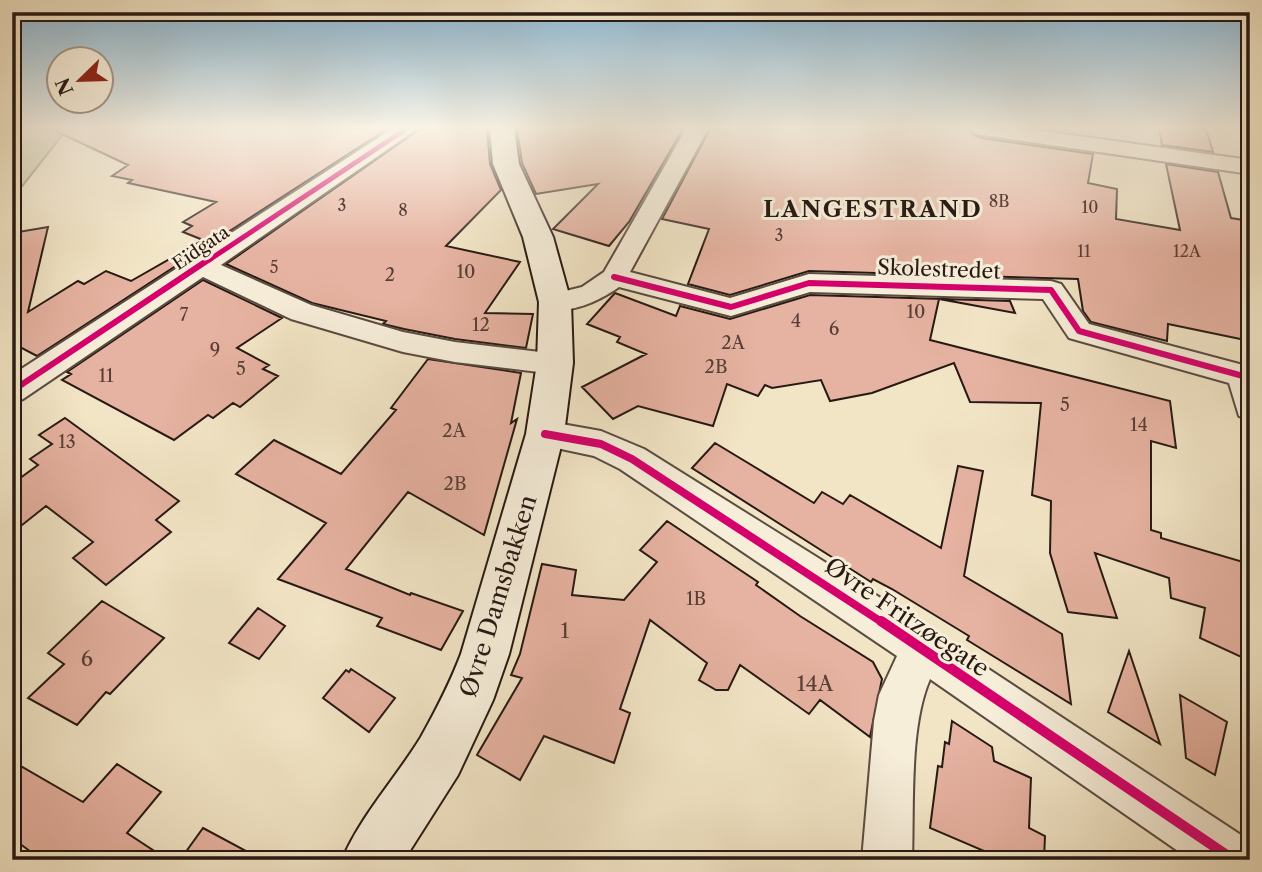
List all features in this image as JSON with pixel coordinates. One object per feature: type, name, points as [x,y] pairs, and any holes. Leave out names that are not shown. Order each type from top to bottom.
[{"type":"main road","points":[[508,170],[538,237],[555,302],[555,363],[545,434]]},
{"type":"main road","name":"Øvre Damsbakken","points":[[371,860],[439,756],[468,700],[485,654],[545,434]]},
{"type":"street","name":"Eidgata","points":[[12,391],[345,170]]},
{"type":"street","points":[[555,302],[591,294],[614,277],[674,170]]},
{"type":"street","points":[[202,266],[300,312],[403,342],[455,352],[555,363]]},
{"type":"street","name":"Skolestredet","points":[[614,277],[731,307],[809,283],[1051,290],[1079,331],[1246,376]]},
{"type":"street","points":[[1246,376],[1250,407]]},
{"type":"street","name":"Øvre Fritzøegate","points":[[545,434],[601,444],[632,459],[833,589],[1234,860]]},
{"type":"street","points":[[887,860],[896,721],[901,695],[921,650]]},
{"type":"green space","points":[[12,170],[35,170],[12,199]]},
{"type":"building","points":[[121,170],[324,170],[37,356],[12,343],[12,233],[48,227],[28,312],[78,281],[84,284],[106,271],[131,281],[203,240],[183,232],[192,226],[183,222],[216,202],[128,183],[132,180],[112,176]]},
{"type":"building","points":[[362,170],[492,170],[501,190],[446,246],[520,262],[485,313],[533,314],[526,348],[455,339],[383,324],[386,321],[312,303],[226,264]]},
{"type":"building","points":[[525,170],[659,170],[629,222],[609,246],[553,229],[598,184],[536,194]]},
{"type":"building","points":[[688,170],[1090,170],[1088,183],[1117,189],[1116,219],[1180,230],[1167,170],[1218,172],[1231,218],[1243,220],[1250,239],[1250,341],[1168,324],[1167,341],[1091,322],[1083,311],[1078,279],[809,271],[730,295],[688,284],[709,229],[662,219]]},
{"type":"building","points":[[203,280],[282,318],[237,348],[269,365],[263,369],[278,376],[240,407],[233,403],[213,418],[208,415],[174,440],[62,380],[71,374],[67,372]]},
{"type":"building","points":[[615,293],[676,316],[680,306],[730,319],[810,295],[1010,301],[1015,313],[939,299],[930,340],[1170,401],[1176,448],[1151,441],[1151,530],[1161,533],[1161,538],[1250,564],[1250,661],[1200,638],[1205,608],[1171,598],[1169,578],[1095,553],[1117,618],[1068,612],[1050,553],[1051,501],[1032,495],[1041,403],[970,402],[954,363],[872,393],[830,401],[821,380],[772,388],[765,385],[758,396],[727,384],[713,426],[638,406],[613,419],[582,387],[646,354],[617,342],[620,337],[587,324]]},
{"type":"building","points":[[428,359],[521,373],[511,423],[517,419],[484,535],[408,492],[346,569],[410,595],[411,593],[463,611],[441,650],[377,626],[382,618],[278,579],[326,523],[236,474],[274,440],[341,474],[396,410],[391,408]]},
{"type":"building","points":[[65,418],[179,501],[156,520],[171,532],[106,585],[73,558],[93,542],[46,506],[12,533],[12,484],[38,465],[30,459],[52,444],[39,435]]},
{"type":"building","points":[[715,443],[814,503],[822,492],[843,504],[850,495],[941,548],[958,466],[983,471],[964,576],[1062,634],[1071,704],[967,640],[969,636],[892,589],[873,579],[871,582],[692,468]]},
{"type":"building","points":[[667,521],[758,582],[756,585],[800,616],[873,662],[882,679],[870,737],[820,700],[809,714],[740,665],[728,690],[716,690],[699,680],[707,663],[650,620],[620,709],[630,713],[614,763],[544,736],[520,780],[477,755],[522,678],[511,675],[520,654],[542,564],[576,570],[572,595],[624,600],[657,562],[640,550]]},
{"type":"building","points":[[102,601],[164,638],[110,694],[106,692],[77,725],[28,698],[64,664],[48,653]]},
{"type":"building","points":[[258,608],[285,626],[259,659],[229,643]]},
{"type":"building","points":[[1129,651],[1160,744],[1108,712]]},
{"type":"building","points":[[351,669],[395,698],[369,732],[323,698],[346,670],[349,672]]},
{"type":"building","points":[[1180,695],[1227,722],[1215,775],[1186,758]]},
{"type":"building","points":[[952,721],[992,747],[994,761],[1031,778],[1029,828],[1045,836],[1044,860],[1005,860],[930,828],[938,766],[942,767],[945,742],[949,744]]},
{"type":"building","points":[[12,761],[83,802],[117,764],[161,792],[127,833],[168,860],[42,860],[12,838]]},
{"type":"building","points":[[203,828],[263,860],[180,860]]},
{"type":"cycle path","points":[[12,391],[345,170]]},
{"type":"cycle path","points":[[614,277],[731,307],[809,283],[1051,290],[1079,331],[1243,376]]},
{"type":"cycle path","points":[[545,434],[601,444],[632,459],[833,589],[1234,860]]},
{"type":"district","name":"LANGESTRAND","points":[[873,209]]}]
